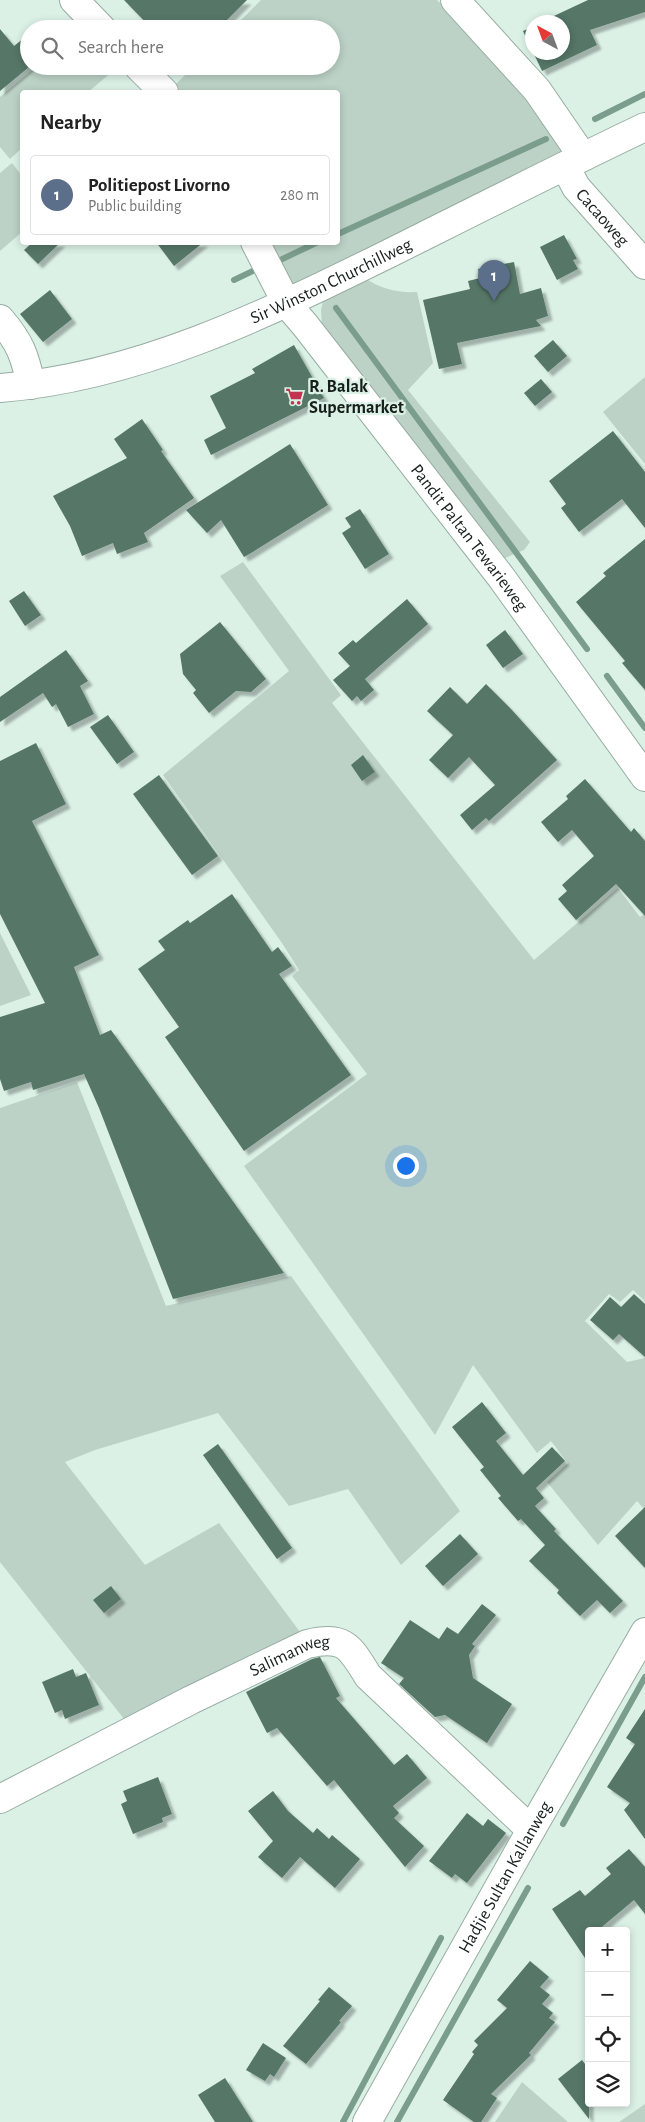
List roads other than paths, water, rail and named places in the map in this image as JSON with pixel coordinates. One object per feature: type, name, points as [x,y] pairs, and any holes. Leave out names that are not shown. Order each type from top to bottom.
[{"type":"street","points":[[74,0],[93,20]]},
{"type":"street","name":"Cacaoweg","points":[[455,0],[538,90],[574,161],[576,187],[645,265]]},
{"type":"street","points":[[147,75],[162,90]]},
{"type":"street","name":"Sir Winston Churchillweg","points":[[0,388],[31,385],[100,372],[174,349],[286,304],[645,126]]},
{"type":"street","name":"Pandit Paltan Tewarieweg","points":[[257,245],[286,304],[305,325],[501,577],[645,778]]},
{"type":"street","points":[[0,319],[18,342],[26,363],[31,385]]},
{"type":"street","name":"Hadjie Sultan Kallanweg","points":[[367,2122],[645,1632]]},
{"type":"street","name":"Salimanweg","points":[[0,1799],[191,1700],[307,1644],[320,1640],[340,1643],[351,1649],[368,1676],[531,1830]]},
{"type":"waterway","points":[[595,119],[645,94]]},
{"type":"waterway","points":[[340,233],[546,139]]},
{"type":"waterway","points":[[274,263],[312,245]]},
{"type":"waterway","points":[[234,280],[255,270]]},
{"type":"waterway","points":[[336,308],[587,649]]},
{"type":"waterway","points":[[607,676],[645,728]]},
{"type":"waterway","points":[[563,1824],[645,1677]]},
{"type":"waterway","points":[[397,2122],[528,1888]]},
{"type":"waterway","points":[[343,2122],[441,1938]]},
{"type":"place","name":"Politiepost Livorno","points":[[494,301]]},
{"type":"place","name":"R. Balak Supermarket","points":[[295,396]]}]
